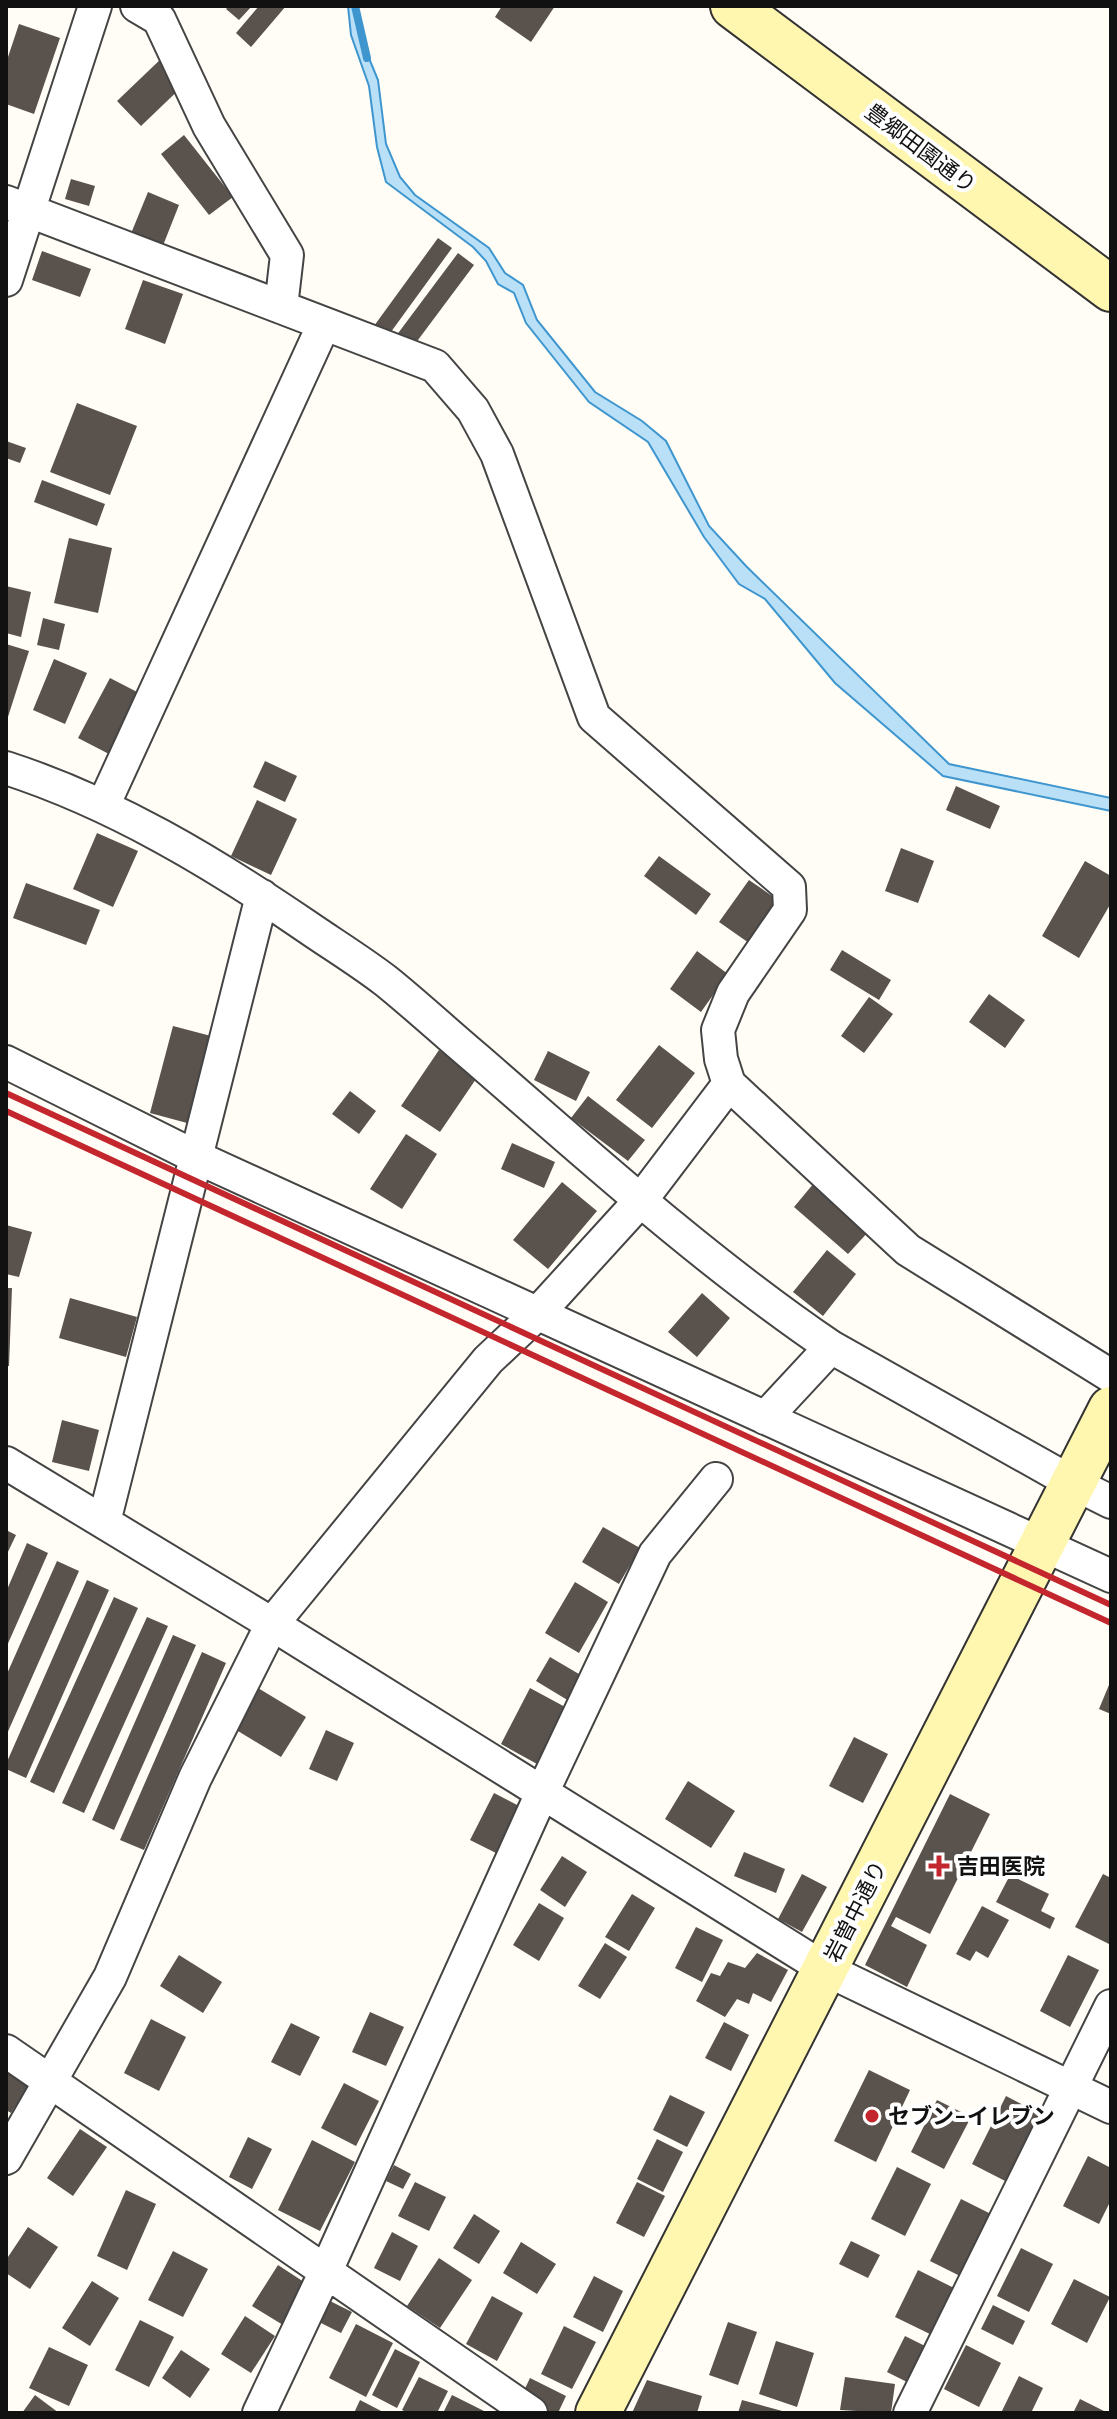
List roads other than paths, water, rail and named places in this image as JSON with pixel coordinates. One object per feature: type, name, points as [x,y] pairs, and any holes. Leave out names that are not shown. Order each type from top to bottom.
[{"type":"street","points":[[6,280],[16,207],[95,6]]},
{"type":"street","points":[[137,6],[159,19],[209,126],[287,255],[281,307]]},
{"type":"street","name":"豊郷田園通り","points":[[735,7],[1111,289]]},
{"type":"street","points":[[16,207],[435,366],[473,410],[497,454],[594,717],[789,887],[790,910],[733,993],[718,1030],[721,1059],[729,1084],[908,1250],[1111,1376]]},
{"type":"street","points":[[103,806],[324,324]]},
{"type":"street","points":[[6,768],[54,784],[103,806],[262,896],[384,980],[641,1200],[795,1322],[831,1347],[1092,1493]]},
{"type":"street","points":[[104,1522],[262,896]]},
{"type":"street","points":[[6,1062],[196,1157],[1111,1576]]},
{"type":"street","points":[[6,2158],[110,1977],[195,1778],[272,1624],[488,1360],[538,1313],[641,1200],[729,1084]]},
{"type":"street","points":[[765,1418],[831,1347]]},
{"type":"street","name":"岩曽中通り","points":[[598,2413],[1041,1544],[1092,1493],[1111,1409]]},
{"type":"street","points":[[6,1463],[272,1624],[825,1969],[1111,2107]]},
{"type":"street","points":[[259,2413],[542,1793],[655,1554],[716,1479]]},
{"type":"street","points":[[910,2413],[1111,2006]]},
{"type":"street","points":[[6,2051],[531,2413]]},
{"type":"water","points":[[348,6],[357,6],[359,34],[378,80],[386,144],[400,177],[415,195],[489,248],[505,273],[523,285],[537,320],[595,392],[642,421],[666,441],[709,526],[746,566],[949,764],[1111,798],[1111,811],[943,776],[835,683],[765,599],[739,584],[704,537],[648,442],[589,402],[526,323],[514,293],[498,284],[486,261],[473,247],[386,182],[377,147],[369,86],[351,35]]},
{"type":"waterway","points":[[355,6],[367,58]]},
{"type":"railway","points":[[6,1093],[1111,1605]]},
{"type":"railway","points":[[6,1111],[1111,1623]]},
{"type":"place","name":"吉田医院","points":[[939,1866]]},
{"type":"place","name":"セブン-イレブン","points":[[872,2116]]}]
